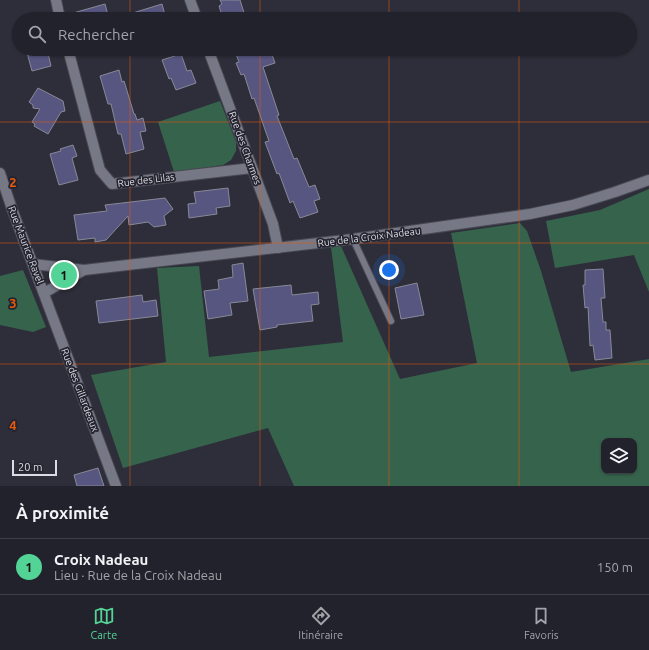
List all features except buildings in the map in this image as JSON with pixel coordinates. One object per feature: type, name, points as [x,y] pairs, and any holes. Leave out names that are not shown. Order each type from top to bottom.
[{"type":"street","points":[[56,0],[59,12]]},
{"type":"street","points":[[190,0],[194,12]]},
{"type":"street","name":"Rue des Lilas","points":[[70,56],[100,170],[112,184],[252,168]]},
{"type":"street","name":"Rue des Charmes","points":[[211,56],[273,224],[278,248]]},
{"type":"street","name":"Rue Maurice Ravel","points":[[0,173],[44,293]]},
{"type":"street","name":"Rue de la Croix Nadeau","points":[[84,270],[353,239],[530,214],[601,196],[649,180]]},
{"type":"street","points":[[33,264],[84,270]]},
{"type":"street","points":[[44,293],[84,270]]},
{"type":"street","name":"Rue des Gillardeaux","points":[[44,293],[116,486]]},
{"type":"lane","points":[[353,239],[391,321]]},
{"type":"green space","points":[[220,101],[236,142],[236,151],[231,160],[223,165],[174,172],[158,122]]},
{"type":"green space","points":[[649,189],[649,292],[634,255],[555,268],[546,221],[600,210]]},
{"type":"green space","points":[[520,223],[527,231],[541,271],[571,372],[649,359],[649,486],[294,486],[268,428],[123,468],[91,375],[166,362],[157,268],[199,266],[209,357],[343,342],[331,247],[341,246],[400,379],[477,363],[451,233]]},
{"type":"green space","points":[[23,270],[46,327],[33,332],[0,325],[0,276]]},
{"type":"place","name":"Croix Nadeau","points":[[64,275]]}]
